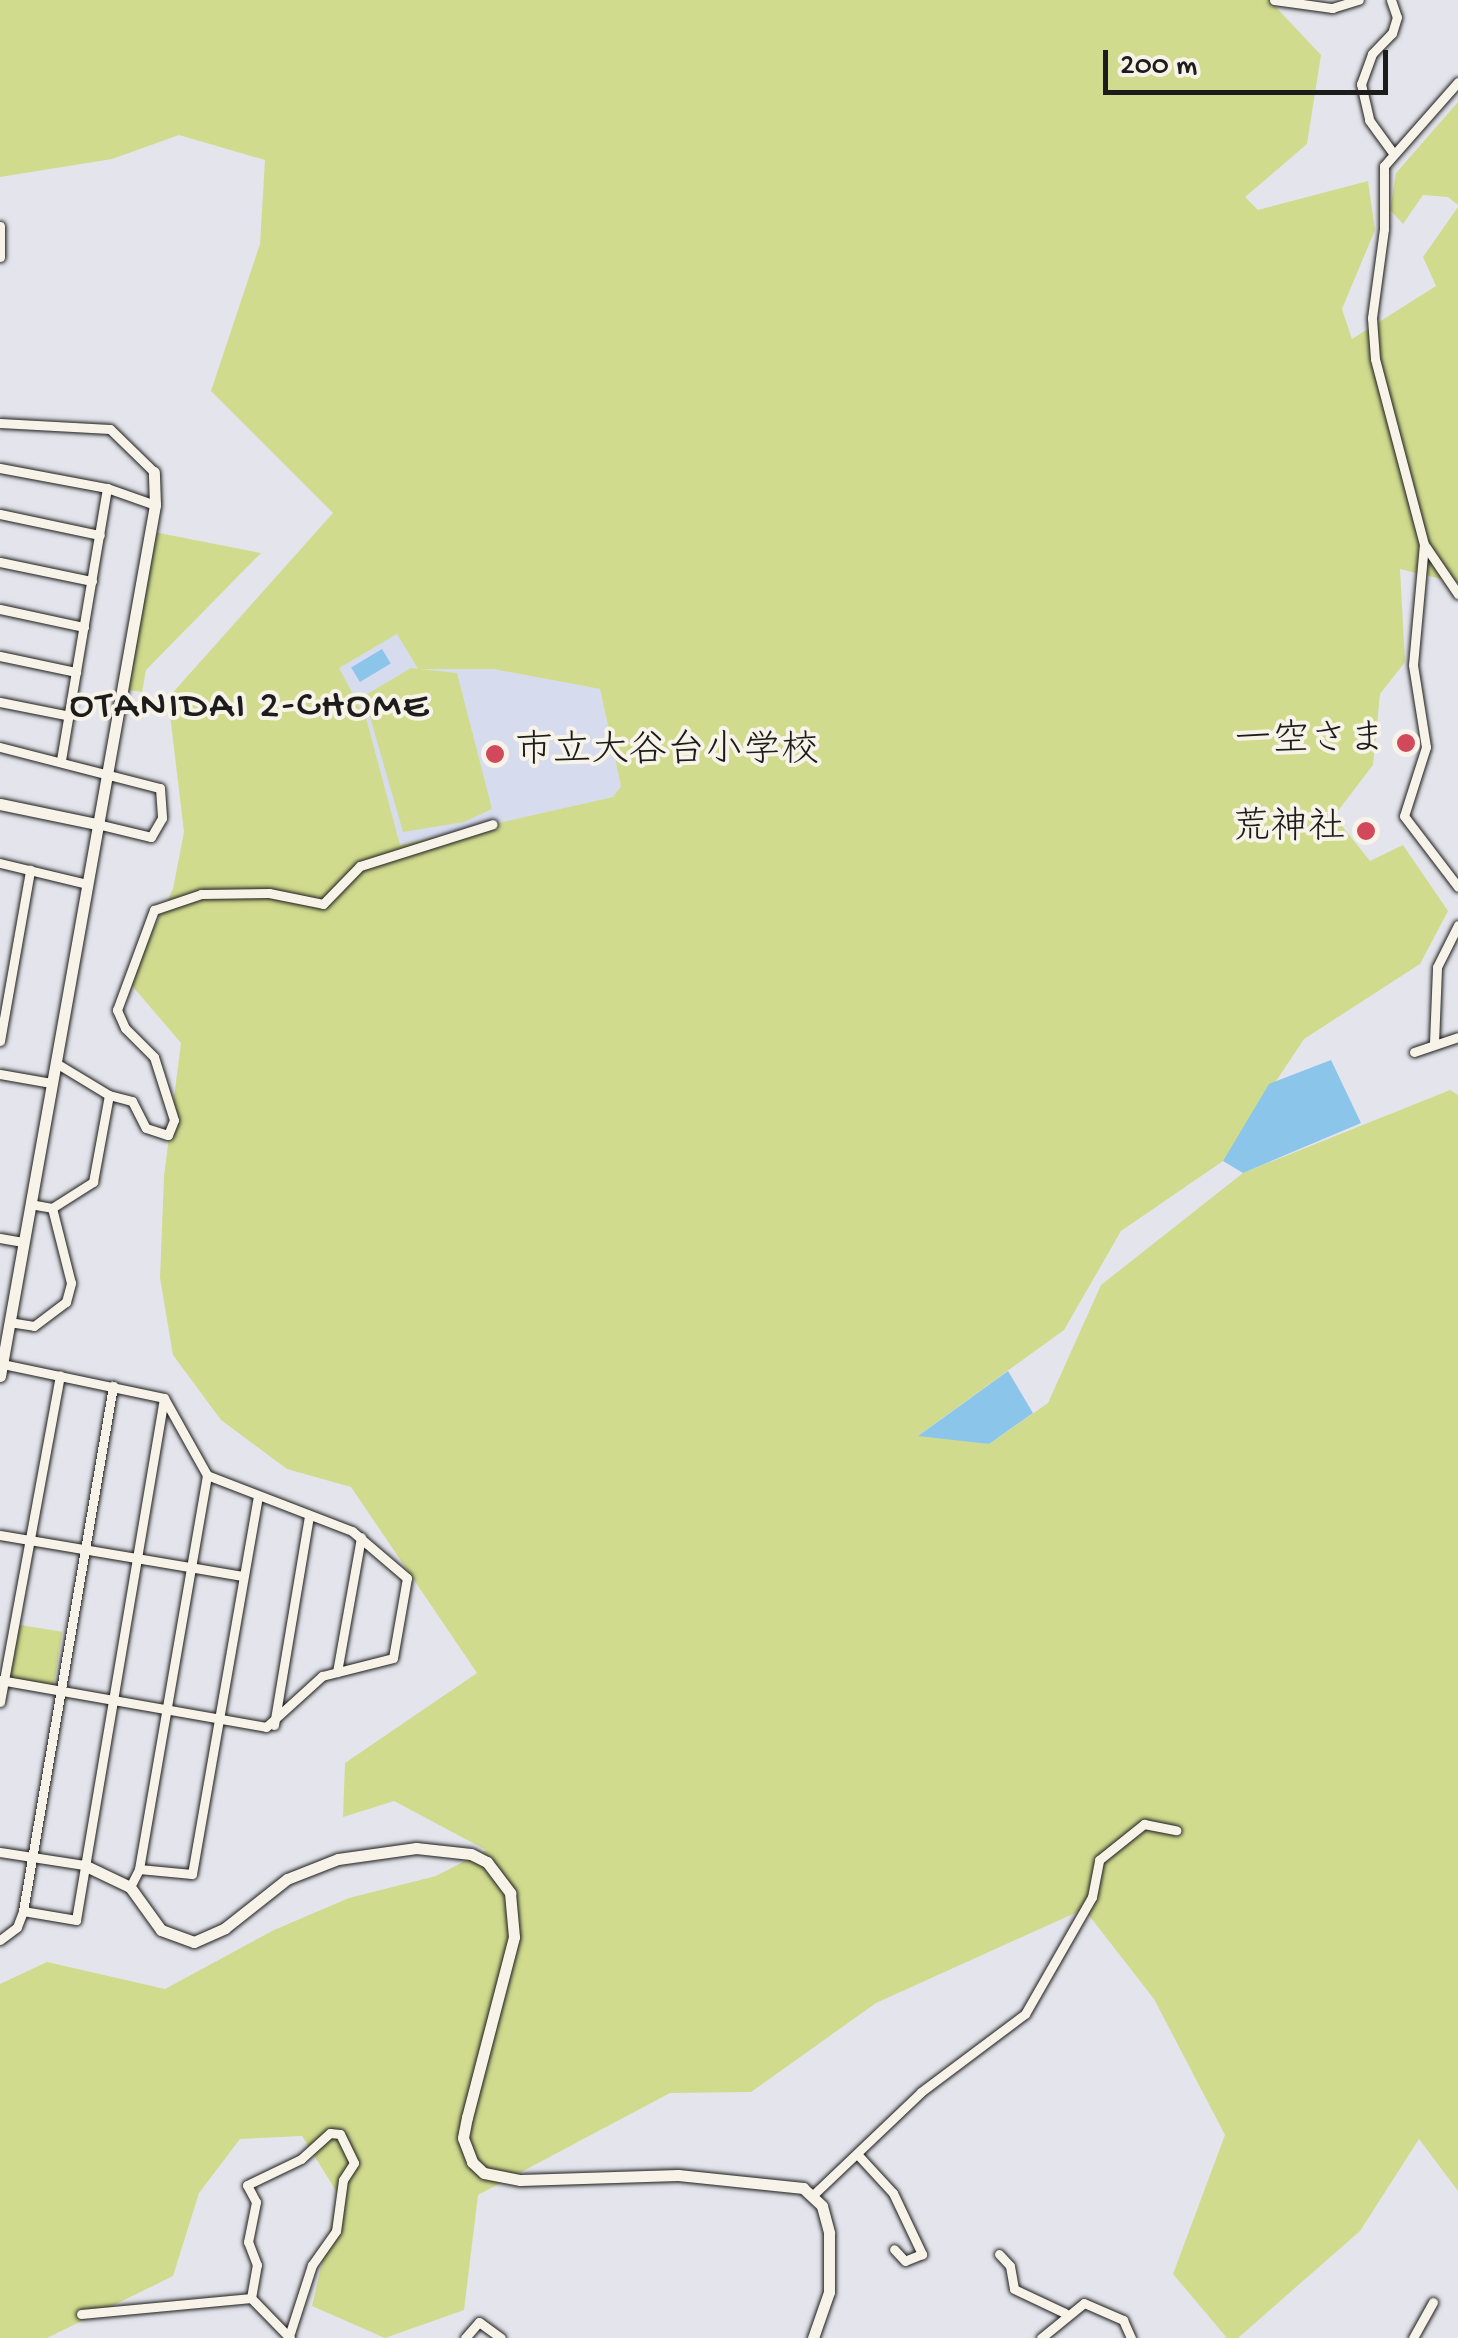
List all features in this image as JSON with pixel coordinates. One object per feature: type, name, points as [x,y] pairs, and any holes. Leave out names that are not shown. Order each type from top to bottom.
[{"type":"street","points":[[1274,0],[1332,8],[1359,0]]},
{"type":"street","points":[[1391,0],[1397,16],[1392,34],[1372,54],[1361,84],[1370,120],[1393,153]]},
{"type":"street","points":[[1458,82],[1384,166],[1373,340],[1424,544],[1413,665],[1426,747],[1404,816],[1458,887]]},
{"type":"street","points":[[0,226],[0,257]]},
{"type":"street","points":[[0,424],[110,429],[154,472],[155,505],[23,1242],[6,1300],[9,1322],[1,1363],[164,1398],[207,1475],[361,1537],[408,1578],[388,1664],[317,1679],[274,1725]]},
{"type":"street","points":[[0,468],[107,488],[155,505]]},
{"type":"street","points":[[60,760],[107,488]]},
{"type":"street","points":[[0,514],[100,535]]},
{"type":"street","points":[[1424,544],[1458,594]]},
{"type":"street","points":[[0,562],[92,581]]},
{"type":"street","points":[[0,609],[84,626]]},
{"type":"street","points":[[0,656],[76,672]]},
{"type":"street","points":[[0,702],[70,716]]},
{"type":"street","points":[[0,747],[160,788],[162,818],[151,837],[0,804]]},
{"type":"street","points":[[56,1062],[109,1095],[132,1101],[152,1132],[164,1137],[172,1130],[154,1056],[118,1014],[157,908],[201,894],[269,893],[323,904],[360,866],[493,824]]},
{"type":"street","points":[[0,863],[87,884]]},
{"type":"street","points":[[0,1041],[30,870]]},
{"type":"street","points":[[1434,1043],[1437,967],[1458,924]]},
{"type":"street","points":[[1414,1052],[1458,1037]]},
{"type":"street","points":[[0,1074],[51,1083]]},
{"type":"street","points":[[30,1204],[52,1208],[92,1182],[109,1095]]},
{"type":"street","points":[[9,1322],[34,1326],[66,1302],[70,1283],[52,1208]]},
{"type":"street","points":[[0,1238],[23,1242]]},
{"type":"street","points":[[0,1702],[60,1374]]},
{"type":"street","points":[[0,1940],[17,1927],[33,1858],[113,1386]]},
{"type":"street","points":[[22,1911],[76,1920],[164,1398]]},
{"type":"street","points":[[130,1887],[138,1870],[207,1475]]},
{"type":"street","points":[[138,1870],[192,1874],[258,1496]]},
{"type":"street","points":[[274,1725],[309,1516]]},
{"type":"street","points":[[0,1535],[243,1576]]},
{"type":"street","points":[[337,1672],[361,1537]]},
{"type":"street","points":[[2,1680],[274,1725]]},
{"type":"street","points":[[813,2195],[921,2092],[1025,2014],[1092,1897],[1099,1860],[1144,1824],[1176,1830]]},
{"type":"street","points":[[0,1852],[84,1866],[130,1887],[162,1930],[194,1942],[225,1928],[287,1879],[338,1858],[416,1848],[471,1854],[496,1871],[510,1893],[514,1937],[463,2138],[472,2162],[484,2173],[520,2180],[751,2177],[813,2195],[827,2220],[830,2280],[813,2338]]},
{"type":"street","points":[[330,2133],[340,2134],[354,2164],[344,2180],[336,2231],[312,2266],[289,2337],[251,2298],[257,2265],[248,2242],[256,2202],[246,2185],[301,2159],[330,2133]]},
{"type":"street","points":[[858,2155],[893,2193],[922,2254],[906,2261],[894,2249]]},
{"type":"street","points":[[999,2254],[1010,2266],[1014,2289],[1065,2313]]},
{"type":"street","points":[[81,2314],[251,2298]]},
{"type":"street","points":[[1413,2338],[1433,2302]]},
{"type":"street","points":[[1041,2338],[1065,2313],[1084,2303],[1123,2320],[1131,2338]]},
{"type":"street","points":[[465,2338],[479,2322],[501,2338]]},
{"type":"shaded area","name":"市立大谷台小学校","points":[[397,634],[418,669],[493,669],[600,689],[621,786],[613,797],[400,845],[367,721],[338,668]]},
{"type":"green space","points":[[0,0],[1269,0],[1321,55],[1307,144],[1245,197],[1258,210],[1368,181],[1375,230],[1342,309],[1352,339],[1436,286],[1423,257],[1458,207],[1458,583],[1400,569],[1405,662],[1380,694],[1373,765],[1334,816],[1370,861],[1403,845],[1448,911],[1420,964],[1304,1039],[1223,1161],[1121,1231],[1064,1330],[919,1435],[989,1444],[1048,1403],[1101,1285],[1243,1173],[1450,1090],[1458,1095],[1458,2191],[1419,2139],[1360,2231],[1238,2338],[1227,2338],[1173,2274],[1225,2135],[1154,1999],[1084,1909],[876,2003],[751,2092],[670,2093],[478,2195],[464,2310],[385,2338],[312,2306],[338,2194],[302,2136],[240,2139],[199,2193],[173,2276],[47,2338],[0,2338],[0,1984],[47,1962],[165,1989],[274,1930],[349,1898],[436,1876],[486,1850],[394,1801],[343,1817],[345,1763],[477,1673],[351,1487],[287,1469],[221,1420],[173,1355],[160,1278],[164,1176],[181,1043],[128,981],[173,889],[184,832],[168,698],[333,513],[211,391],[260,244],[265,160],[179,135],[112,159],[0,177]],"holes":[[[397,634],[418,669],[493,669],[600,689],[621,786],[613,797],[400,845],[367,721],[339,668]]]},
{"type":"green space","points":[[1458,102],[1458,205],[1448,197],[1423,195],[1403,224],[1390,210],[1396,173]]},
{"type":"green space","points":[[154,532],[261,553],[146,670],[142,692],[129,690]]},
{"type":"green space","points":[[411,668],[457,673],[492,809],[464,822],[403,832],[364,696]]},
{"type":"green space","points":[[14,1624],[62,1632],[53,1688],[5,1680]]},
{"type":"water","points":[[382,649],[391,664],[360,682],[351,668]]},
{"type":"water","points":[[1331,1060],[1361,1123],[1243,1173],[1223,1161],[1269,1084]]},
{"type":"water","points":[[1008,1371],[1033,1413],[989,1444],[918,1436]]},
{"type":"place","name":"一空さま","points":[[1406,743]]},
{"type":"place","name":"市立大谷台小学校","points":[[495,754]]},
{"type":"place","name":"荒神社","points":[[1366,831]]},
{"type":"district","name":"OTANIDAI 2-CHOME","points":[[250,708]]}]
